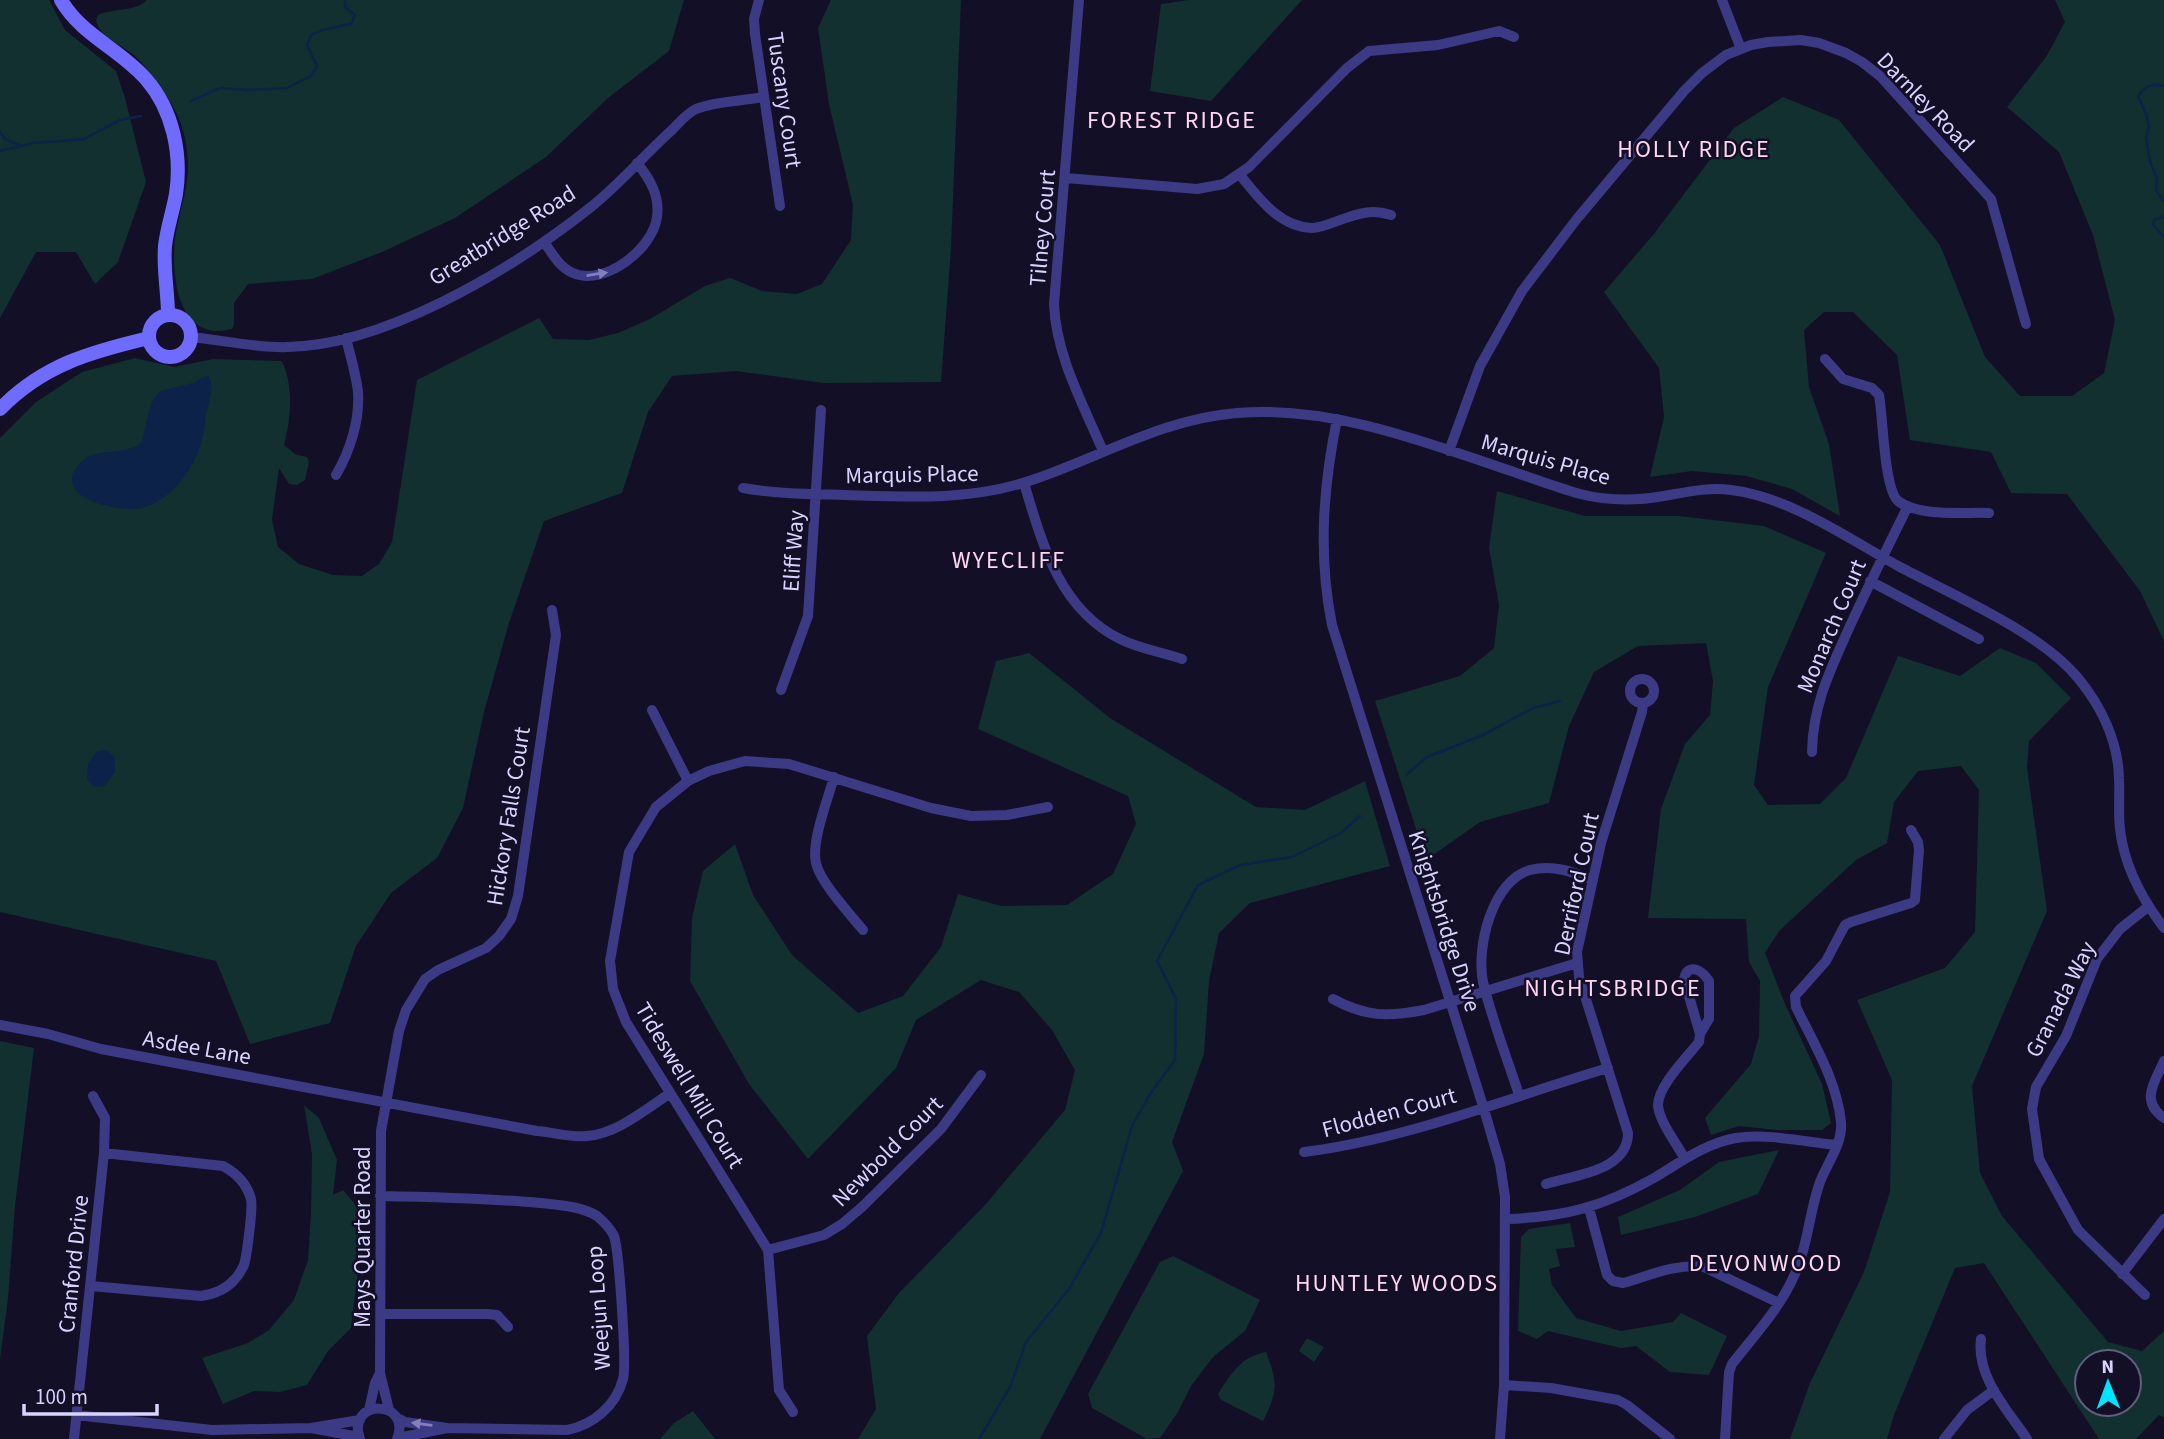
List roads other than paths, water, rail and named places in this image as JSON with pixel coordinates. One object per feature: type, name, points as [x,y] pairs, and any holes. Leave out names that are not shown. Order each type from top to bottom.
[{"type":"street","points":[[61,0],[69,14],[92,36],[139,71],[152,85],[161,99],[173,132],[178,176],[165,250],[168,315]]},
{"type":"street","name":"Tuscany Court","points":[[759,0],[754,19],[755,34],[780,206]]},
{"type":"street","name":"Tilney Court","points":[[1079,0],[1054,304],[1059,346],[1103,451]]},
{"type":"street","points":[[1722,0],[1741,49]]},
{"type":"street","points":[[1066,178],[1197,189],[1224,184],[1240,175],[1347,68],[1369,51],[1438,45],[1499,31],[1514,37]]},
{"type":"street","name":"Darnley Road","points":[[1449,451],[1485,354],[1533,274],[1684,91],[1713,64],[1741,49],[1768,42],[1786,40],[1818,43],[1846,53],[1880,76],[1991,198],[2026,324]]},
{"type":"street","name":"Greatbridge Road","points":[[191,337],[277,347],[317,344],[346,338],[392,323],[444,301],[486,279],[544,242],[593,206],[694,110],[764,97]]},
{"type":"street","points":[[544,242],[559,264],[570,272],[586,276],[606,275],[643,247],[654,229],[657,208],[650,180],[637,163]]},
{"type":"street","points":[[1240,175],[1269,209],[1288,222],[1314,228],[1366,211],[1380,211],[1391,215]]},
{"type":"street","points":[[168,315],[182,319],[190,329],[191,337],[183,353],[168,358],[153,349],[149,332],[155,321],[168,315]]},
{"type":"street","points":[[0,409],[30,383],[68,361],[101,349],[149,338]]},
{"type":"street","points":[[336,475],[349,452],[358,405],[358,390],[346,338]]},
{"type":"street","points":[[1825,359],[1843,379],[1872,388],[1879,395],[1895,498],[1908,506],[1930,511],[1989,513]]},
{"type":"street","name":"Eliff Way","points":[[781,690],[808,616],[821,410]]},
{"type":"street","name":"Marquis Place","points":[[743,488],[816,494],[954,497],[1024,483],[1150,431],[1210,416],[1277,412],[1366,425],[1600,498],[1643,499],[1710,489],[1750,493],[1814,520],[2015,628],[2066,666],[2091,695],[2114,744],[2119,777],[2118,810],[2123,849],[2134,880],[2164,928]]},
{"type":"street","name":"Knightsbridge Drive","points":[[1337,419],[1323,515],[1328,605],[1344,668],[1483,1107],[1502,1177],[1506,1219],[1504,1385],[1500,1439]]},
{"type":"street","points":[[1024,483],[1050,564],[1065,589],[1092,621],[1119,639],[1182,659]]},
{"type":"street","name":"Monarch Court","points":[[1812,752],[1816,711],[1822,690],[1870,582],[1908,506]]},
{"type":"street","points":[[1870,582],[1979,639]]},
{"type":"street","name":"Hickory Falls Court","points":[[388,1101],[399,1031],[406,1010],[425,979],[486,948],[511,919],[518,896],[556,635],[552,610]]},
{"type":"street","name":"Derriford Court","points":[[1546,1184],[1610,1164],[1626,1149],[1628,1133],[1579,977],[1577,952],[1601,843],[1643,703]]},
{"type":"street","points":[[652,710],[688,781]]},
{"type":"street","name":"Tideswell Mill Court","points":[[793,1412],[779,1390],[768,1250],[626,1022],[613,989],[610,961],[629,852],[656,807],[688,781],[709,771],[745,761],[789,764],[931,807],[971,816],[1007,815],[1048,807]]},
{"type":"street","points":[[834,777],[817,842],[816,863],[830,889],[863,930]]},
{"type":"street","points":[[1725,1439],[1728,1372],[1779,1303],[1794,1276],[1819,1183],[1837,1145],[1841,1121],[1831,1077],[1796,1007],[1795,996],[1826,961],[1845,925],[1915,900],[1919,850],[1911,830]]},
{"type":"street","points":[[1519,1095],[1482,971],[1483,945],[1493,908],[1504,889],[1522,873],[1541,868],[1569,870],[1593,880]]},
{"type":"street","name":"Granada Way","points":[[2145,1295],[2078,1230],[2044,1170],[2036,1147],[2033,1098],[2039,1080],[2066,1037],[2097,959],[2120,929],[2149,906]]},
{"type":"street","points":[[1333,999],[1367,1014],[1387,1015],[1424,1010],[1577,963]]},
{"type":"street","points":[[1685,1159],[1660,1114],[1659,1099],[1664,1086],[1699,1042],[1700,1034],[1684,979],[1687,970],[1691,968],[1706,975],[1711,986],[1709,1019],[1700,1034]]},
{"type":"street","name":"Asdee Lane","points":[[0,1025],[48,1034],[102,1049],[537,1130],[585,1136],[603,1132],[633,1118],[669,1094]]},
{"type":"street","points":[[2164,1061],[2150,1098],[2153,1109],[2164,1118]]},
{"type":"street","name":"Flodden Court","points":[[1304,1152],[1361,1143],[1608,1068]]},
{"type":"street","name":"Newbold Court","points":[[768,1250],[824,1235],[852,1216],[942,1129],[981,1075]]},
{"type":"street","name":"Cranford Drive","points":[[74,1439],[104,1153],[105,1118],[93,1096]]},
{"type":"street","name":"Mays Quarter Road","points":[[388,1101],[381,1131],[380,1373],[400,1428],[398,1438]]},
{"type":"street","points":[[1506,1219],[1556,1215],[1589,1208],[1633,1189],[1685,1159],[1733,1139],[1749,1137],[1837,1145]]},
{"type":"street","points":[[91,1286],[201,1296],[218,1293],[234,1281],[244,1266],[249,1232],[252,1200],[242,1180],[223,1166],[104,1153]]},
{"type":"street","name":"Weejun Loop","points":[[380,1196],[491,1198],[562,1206],[590,1212],[600,1218],[614,1236],[625,1366],[618,1392],[602,1414],[581,1427],[567,1430],[507,1435],[405,1422],[393,1414]]},
{"type":"street","points":[[1589,1208],[1607,1275],[1613,1281],[1623,1283],[1695,1265],[1779,1303]]},
{"type":"street","points":[[2122,1274],[2164,1219]]},
{"type":"street","points":[[381,1314],[488,1314],[497,1315],[508,1327]]},
{"type":"street","points":[[1981,1339],[1981,1365],[1994,1390],[2027,1439]]},
{"type":"street","name":"Mays Quarter Road","points":[[359,1420],[369,1410],[380,1373]]},
{"type":"street","points":[[1504,1385],[1551,1388],[1618,1400],[1670,1439]]},
{"type":"street","points":[[1944,1439],[1967,1410],[1994,1390]]},
{"type":"street","points":[[369,1410],[383,1408],[393,1414]]},
{"type":"street","points":[[76,1415],[212,1434],[311,1428],[359,1420],[360,1438],[311,1428]]},
{"type":"street","name":"Weejun Loop","points":[[398,1438],[447,1428]]},
{"type":"water","points":[[208,375],[211,392],[200,448],[186,474],[166,495],[142,508],[119,508],[91,500],[73,486],[73,475],[86,458],[140,444],[149,410],[160,391],[193,383]]},
{"type":"water","points":[[107,750],[115,757],[115,772],[105,786],[94,787],[87,779],[88,763],[97,751]]},
{"type":"waterway","points":[[191,101],[220,88],[287,88],[311,76],[317,66],[307,45],[311,35],[352,23],[355,15],[345,7],[345,0]]},
{"type":"waterway","points":[[2164,86],[2149,86],[2138,96],[2149,127],[2146,138],[2150,162],[2157,178],[2156,191],[2164,201]]},
{"type":"waterway","points":[[0,151],[33,143],[84,139],[120,120],[141,116]]},
{"type":"waterway","points":[[0,132],[5,139],[19,145]]},
{"type":"waterway","points":[[2164,217],[2154,220],[2153,225],[2164,237]]},
{"type":"waterway","points":[[1406,775],[1427,757],[1483,735],[1533,708],[1560,701]]},
{"type":"waterway","points":[[979,1439],[1010,1387],[1026,1342],[1069,1289],[1101,1233],[1132,1126],[1150,1094],[1175,1060],[1176,999],[1157,961],[1198,885],[1240,865],[1292,857],[1341,833],[1360,816]]},
{"type":"district","name":"FOREST RIDGE","points":[[1172,120]]},
{"type":"district","name":"HOLLY RIDGE","points":[[1694,149]]},
{"type":"district","name":"WYECLIFF","points":[[1009,560]]},
{"type":"district","name":"NIGHTSBRIDGE","points":[[1613,988]]},
{"type":"district","name":"DEVONWOOD","points":[[1766,1263]]},
{"type":"district","name":"HUNTLEY WOODS","points":[[1397,1283]]}]
